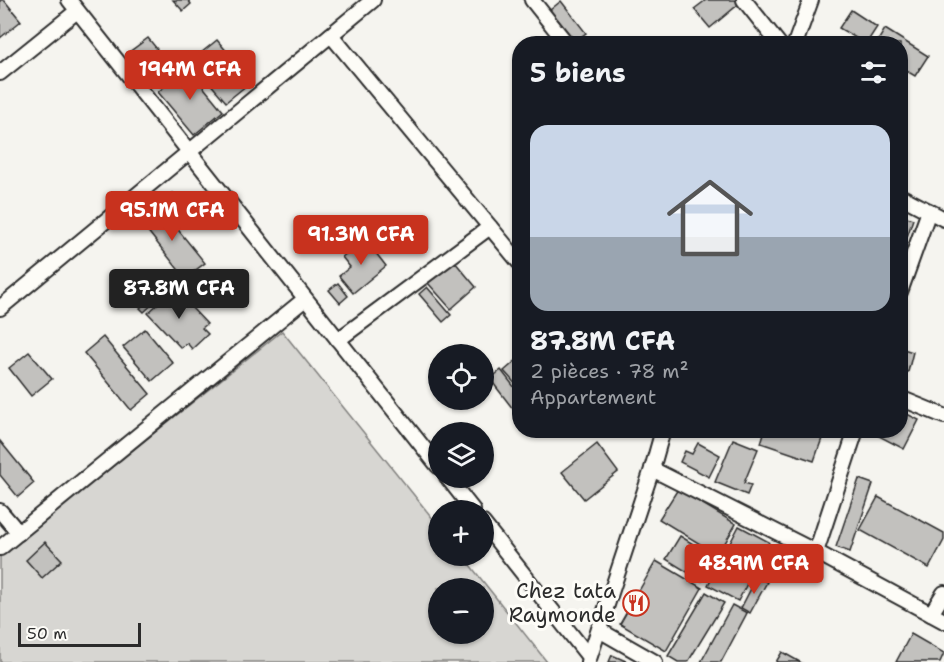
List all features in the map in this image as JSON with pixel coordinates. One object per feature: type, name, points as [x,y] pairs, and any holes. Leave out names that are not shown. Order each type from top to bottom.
[{"type":"street","points":[[0,308],[373,0]]},
{"type":"street","points":[[531,0],[560,36]]},
{"type":"street","points":[[744,0],[773,36]]},
{"type":"street","points":[[798,36],[811,0]]},
{"type":"street","points":[[0,73],[73,5],[428,453]]},
{"type":"street","points":[[331,35],[512,254]]},
{"type":"street","points":[[908,200],[944,219]]},
{"type":"street","points":[[908,269],[928,211]]},
{"type":"street","points":[[338,340],[490,227]]},
{"type":"street","points":[[0,548],[305,299]]},
{"type":"street","points":[[908,401],[944,416]]},
{"type":"street","points":[[588,660],[652,469],[660,438]]},
{"type":"street","points":[[816,552],[852,438]]},
{"type":"street","points":[[652,469],[938,617],[944,593]]},
{"type":"street","points":[[456,488],[465,500]]},
{"type":"street","points":[[0,511],[19,533]]},
{"type":"street","points":[[494,537],[588,660]]},
{"type":"street","points":[[599,630],[655,662]]},
{"type":"shaded area","points":[[282,331],[428,513],[428,566],[471,566],[480,578],[428,578],[428,644],[494,644],[494,595],[547,662],[0,662],[0,556]]},
{"type":"building","points":[[0,0],[4,0],[21,21],[0,38]]},
{"type":"building","points":[[173,0],[188,0],[191,4],[183,11]]},
{"type":"building","points":[[706,0],[738,0],[740,3],[710,28],[694,9]]},
{"type":"building","points":[[561,1],[586,33],[582,36],[571,36],[550,10]]},
{"type":"building","points":[[851,10],[877,27],[871,36],[852,36],[839,28]]},
{"type":"building","points":[[885,29],[896,36],[881,36]]},
{"type":"building","points":[[148,38],[157,49],[137,64],[128,53]]},
{"type":"building","points":[[217,40],[252,81],[226,102],[191,61]]},
{"type":"building","points":[[908,43],[928,56],[915,76],[908,72]]},
{"type":"building","points":[[187,67],[223,111],[194,135],[158,92]]},
{"type":"building","points":[[173,193],[182,203],[174,210],[165,200]]},
{"type":"building","points":[[158,205],[205,263],[185,278],[139,220]]},
{"type":"building","points":[[908,217],[913,219],[908,234]]},
{"type":"building","points":[[365,239],[386,266],[353,293],[339,276],[350,267],[342,257]]},
{"type":"building","points":[[454,261],[476,287],[451,309],[428,283]]},
{"type":"building","points":[[338,283],[348,296],[340,303],[329,290]]},
{"type":"building","points":[[427,287],[451,315],[443,322],[419,294]]},
{"type":"building","points":[[174,289],[207,324],[202,328],[208,334],[192,349],[187,343],[181,348],[148,313]]},
{"type":"building","points":[[152,296],[156,301],[144,312],[140,308]]},
{"type":"building","points":[[145,329],[173,363],[152,381],[123,347]]},
{"type":"building","points":[[103,337],[150,394],[131,410],[84,353]]},
{"type":"building","points":[[908,350],[913,352],[908,372]]},
{"type":"building","points":[[29,352],[52,379],[31,396],[9,368]]},
{"type":"building","points":[[512,364],[512,380],[504,371]]},
{"type":"building","points":[[501,370],[512,384],[512,408],[494,384],[494,376]]},
{"type":"building","points":[[908,414],[919,420],[904,449],[883,438],[908,438]]},
{"type":"building","points":[[763,438],[822,438],[814,461],[761,443]]},
{"type":"building","points":[[733,439],[758,449],[744,483],[751,485],[747,495],[715,482]]},
{"type":"building","points":[[0,441],[34,483],[18,497],[0,475]]},
{"type":"building","points":[[698,443],[720,455],[709,477],[680,462],[685,451],[692,454]]},
{"type":"building","points":[[597,444],[618,472],[584,499],[562,472]]},
{"type":"building","points":[[859,479],[873,484],[850,552],[836,547]]},
{"type":"building","points":[[678,489],[736,524],[718,555],[659,519]]},
{"type":"building","points":[[878,497],[944,533],[944,540],[929,568],[860,530]]},
{"type":"building","points":[[739,526],[769,542],[738,601],[708,585]]},
{"type":"building","points":[[680,536],[716,558],[702,581],[666,559]]},
{"type":"building","points":[[45,542],[62,560],[42,578],[26,560]]},
{"type":"building","points":[[656,561],[702,588],[666,651],[620,624]]},
{"type":"building","points":[[757,577],[767,582],[750,613],[741,608]]},
{"type":"building","points":[[706,592],[724,603],[688,662],[678,662],[668,656]]},
{"type":"building","points":[[732,605],[747,613],[721,662],[701,662]]},
{"type":"building","points":[[911,634],[944,653],[940,662],[896,662]]},
{"type":"building","points":[[782,652],[800,662],[776,662]]},
{"type":"building","points":[[612,655],[628,662],[609,662]]},
{"type":"place","name":"Chez tata Raymonde","points":[[636,603]]}]
